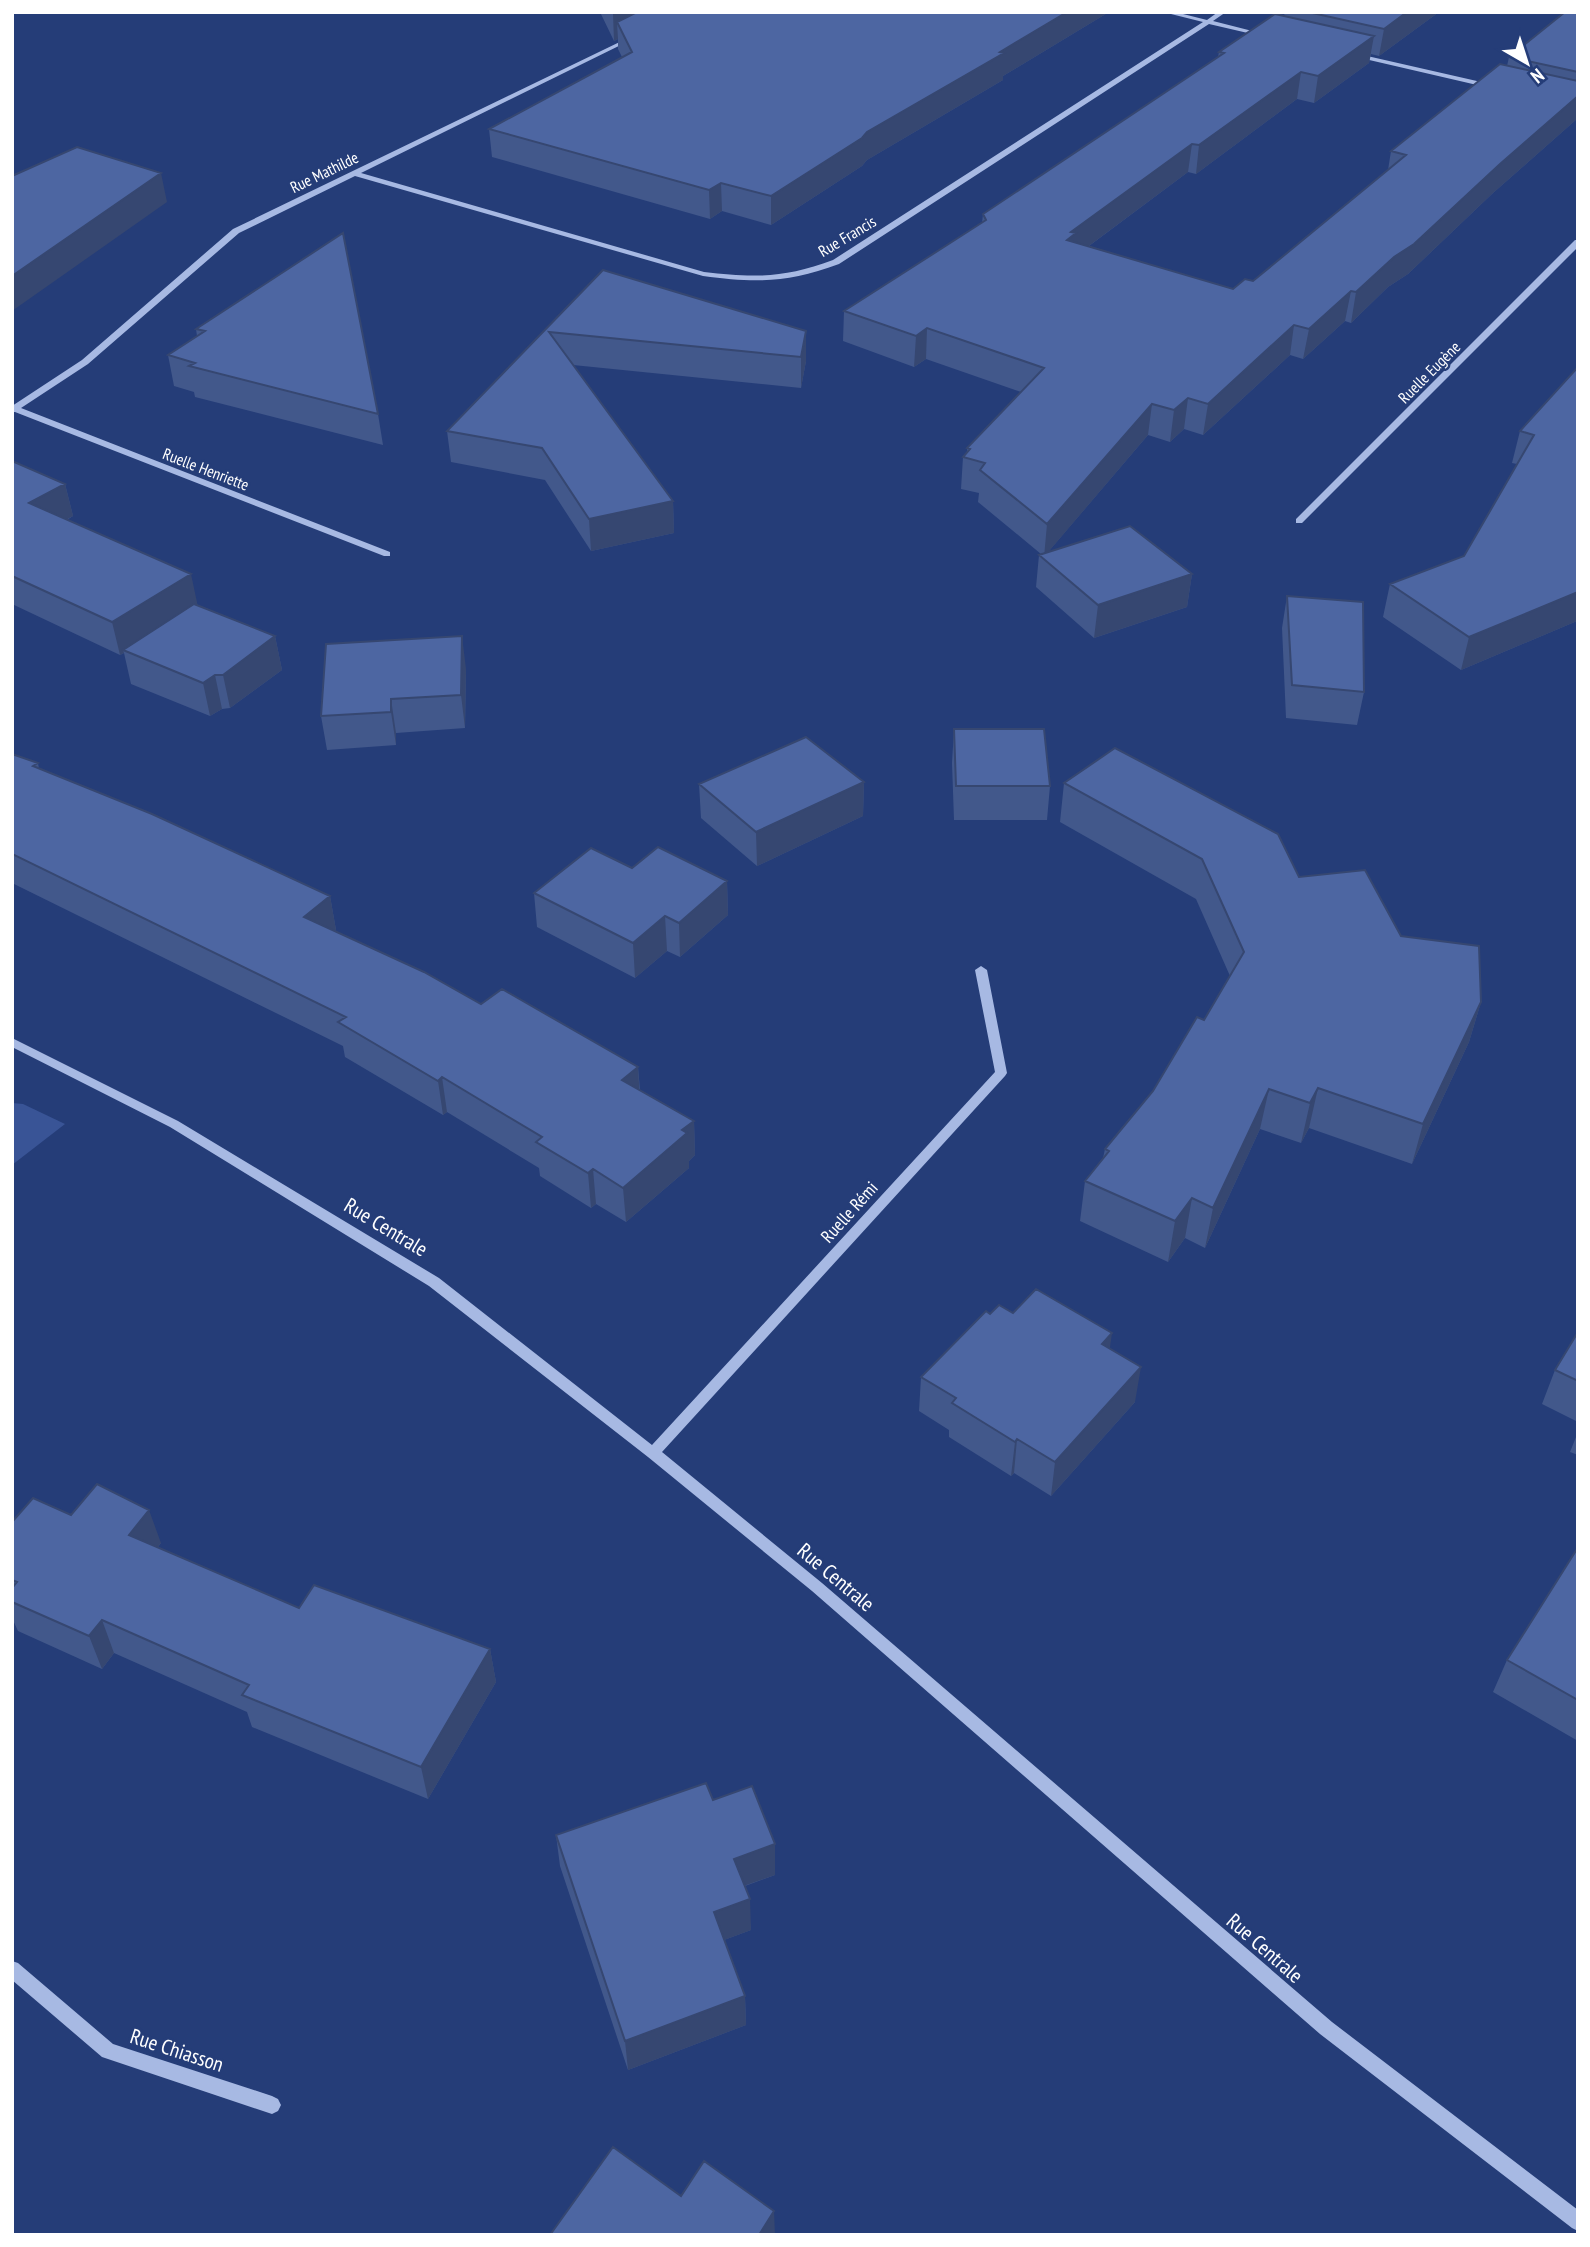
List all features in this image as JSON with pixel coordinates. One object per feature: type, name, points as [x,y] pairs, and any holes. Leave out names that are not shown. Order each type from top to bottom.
[{"type":"street","points":[[1166,12],[1274,37]]},
{"type":"street","name":"Rue Francis","points":[[354,173],[703,274],[750,280],[802,276],[836,262],[1223,12]]},
{"type":"street","name":"Rue Mathilde","points":[[14,410],[85,362],[236,231],[635,36]]},
{"type":"street","points":[[1340,52],[1499,88]]},
{"type":"street","name":"Ruelle Eugène","points":[[1299,521],[1578,242]]},
{"type":"street","name":"Ruelle Henriette","points":[[14,410],[387,554]]},
{"type":"street","name":"Ruelle Rémi","points":[[653,1453],[1001,1073],[981,970]]},
{"type":"street","name":"Rue Centrale","points":[[12,1042],[174,1124],[435,1282],[653,1453],[817,1587],[1326,2028],[1578,2222]]},
{"type":"street","name":"Rue Chiasson","points":[[12,1969],[108,2051],[272,2105]]},
{"type":"shaded area","points":[[12,1103],[23,1104],[65,1124],[12,1165]]},
{"type":"building","points":[[637,12],[1067,12],[1000,52],[1004,53],[867,132],[862,138],[771,196],[721,183],[709,190],[489,129],[632,52],[617,22]]},
{"type":"building","points":[[1308,12],[1407,12],[1384,29]]},
{"type":"building","points":[[1565,12],[1578,13],[1578,72],[1509,57]]},
{"type":"building","points":[[1275,14],[1374,36],[1318,76],[1301,72],[1199,145],[1192,144],[1071,232],[1076,233],[1067,240],[1233,289],[1245,279],[1253,281],[1406,155],[1391,151],[1500,64],[1578,81],[1578,96],[1414,244],[1394,257],[1356,292],[1351,291],[1309,329],[1294,325],[1208,404],[1188,398],[1174,410],[1152,404],[1047,524],[980,470],[985,463],[963,457],[970,449],[967,448],[1044,368],[927,328],[916,336],[844,311],[986,220],[983,214],[1224,53],[1219,52]]},
{"type":"building","points":[[77,147],[161,173],[12,276],[12,176]]},
{"type":"building","points":[[343,233],[378,414],[189,366],[195,363],[168,355],[205,331],[196,329]]},
{"type":"building","points":[[603,270],[806,331],[801,357],[549,332],[673,501],[589,519],[542,448],[447,431]]},
{"type":"building","points":[[1578,367],[1578,592],[1469,637],[1390,584],[1464,556],[1534,435],[1520,431]]},
{"type":"building","points":[[12,461],[65,484],[29,503],[191,574],[112,622],[12,576]]},
{"type":"building","points":[[1130,526],[1192,574],[1098,605],[1039,555]]},
{"type":"building","points":[[1287,596],[1363,602],[1364,692],[1292,685]]},
{"type":"building","points":[[194,604],[275,636],[223,675],[215,675],[203,683],[123,650]]},
{"type":"building","points":[[462,636],[461,695],[391,699],[391,712],[321,716],[326,644]]},
{"type":"building","points":[[954,729],[1044,729],[1050,786],[956,786]]},
{"type":"building","points":[[806,737],[864,782],[756,832],[699,784]]},
{"type":"building","points":[[1115,748],[1278,834],[1299,877],[1365,870],[1401,936],[1479,946],[1481,1002],[1423,1124],[1318,1088],[1310,1103],[1269,1089],[1213,1208],[1192,1198],[1175,1221],[1085,1181],[1109,1151],[1105,1149],[1153,1091],[1197,1017],[1204,1020],[1244,952],[1202,859],[1064,783]]},
{"type":"building","points":[[12,754],[38,763],[33,766],[152,814],[330,896],[304,917],[424,972],[481,1004],[502,989],[638,1067],[622,1080],[694,1121],[682,1130],[687,1133],[623,1188],[593,1169],[588,1173],[536,1142],[542,1137],[442,1077],[438,1081],[338,1022],[346,1017],[12,854]]},
{"type":"building","points":[[658,847],[727,881],[679,923],[665,916],[633,943],[534,893],[591,848],[632,868]]},
{"type":"building","points":[[1036,1289],[1112,1333],[1102,1344],[1141,1367],[1055,1462],[1017,1439],[1015,1442],[952,1403],[956,1398],[921,1377],[986,1311],[990,1314],[999,1305],[1013,1313]]},
{"type":"building","points":[[1578,1332],[1578,1381],[1555,1370]]},
{"type":"building","points":[[97,1484],[149,1510],[129,1535],[299,1608],[314,1585],[490,1649],[421,1767],[242,1695],[249,1685],[102,1620],[89,1636],[12,1602],[12,1588],[17,1582],[12,1580],[12,1522],[33,1498],[71,1515]]},
{"type":"building","points":[[1578,1549],[1578,1700],[1507,1660]]},
{"type":"building","points":[[706,1783],[713,1800],[752,1786],[775,1844],[734,1859],[750,1899],[714,1912],[745,1996],[625,2041],[556,1835]]},
{"type":"building","points":[[613,2147],[681,2196],[704,2161],[774,2211],[759,2235],[550,2235]]}]
